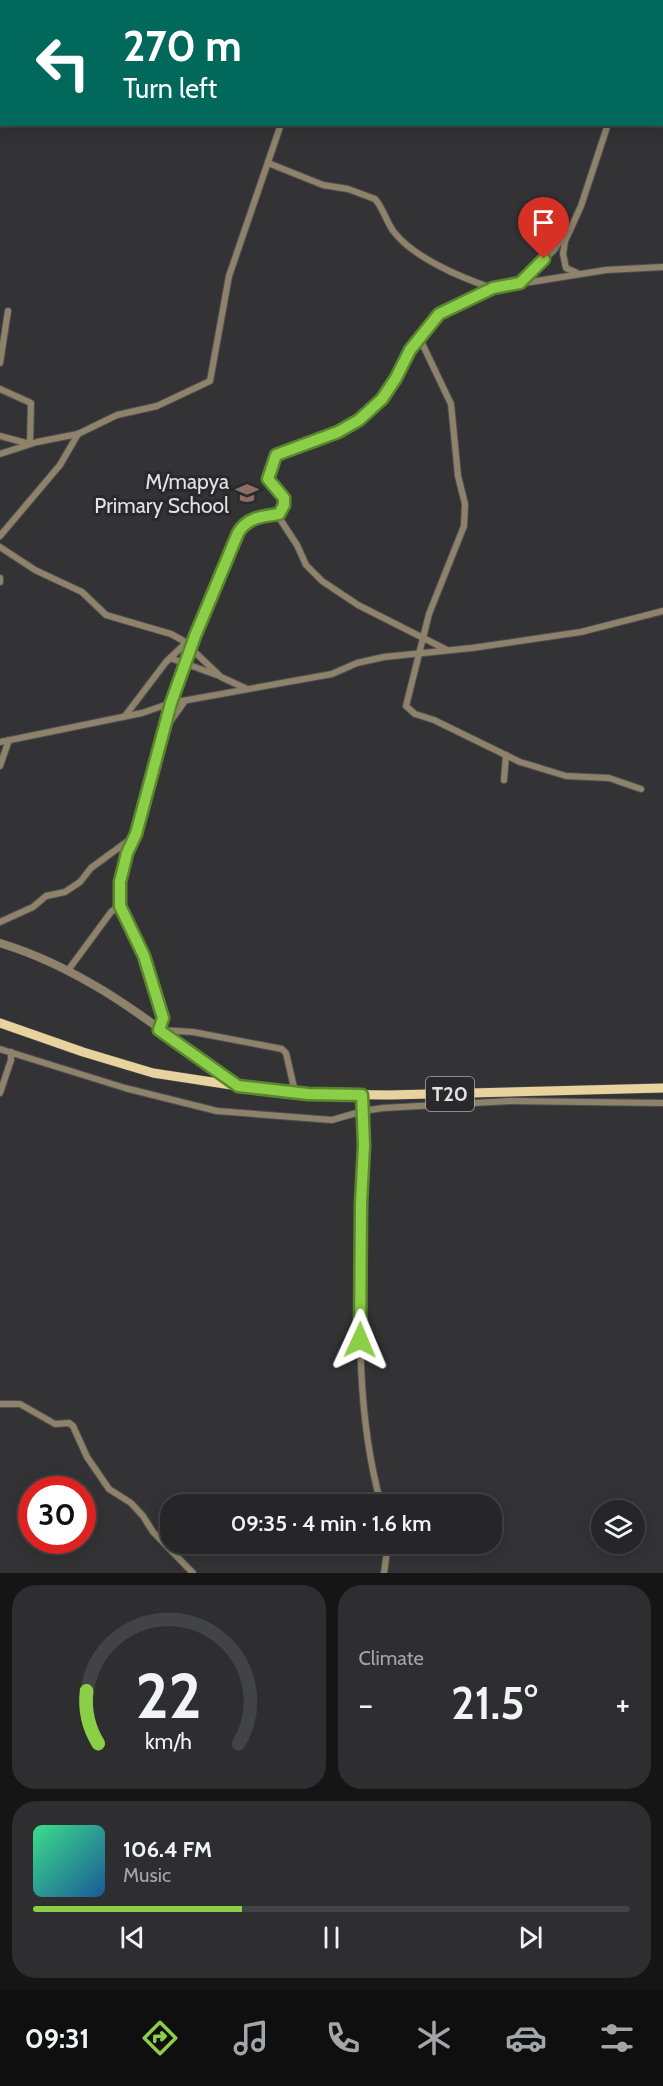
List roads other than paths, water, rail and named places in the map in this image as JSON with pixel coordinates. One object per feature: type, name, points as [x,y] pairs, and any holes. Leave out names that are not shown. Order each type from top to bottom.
[{"type":"main road","name":"T20","points":[[0,1023],[83,1052],[153,1072],[238,1086],[295,1092],[362,1095],[663,1088]]},
{"type":"street","points":[[0,454],[30,444],[78,434],[117,415],[157,406],[212,379],[229,276],[280,126]]},
{"type":"street","points":[[579,274],[566,268],[565,241],[581,206],[607,126]]},
{"type":"street","points":[[268,163],[323,185],[348,189],[375,199],[392,230],[410,248],[465,278],[493,288]]},
{"type":"street","points":[[520,283],[554,250],[571,226]]},
{"type":"street","points":[[447,650],[358,605],[322,581],[306,565],[297,545],[280,519],[279,514],[284,499],[267,477],[276,455],[338,432],[359,420],[382,399],[410,350],[439,314],[493,288],[606,270],[663,267]]},
{"type":"street","points":[[0,363],[8,311]]},
{"type":"street","points":[[420,339],[451,404],[458,476],[465,514],[464,526],[429,614],[406,704],[409,710],[520,762],[579,778],[609,778],[641,789]]},
{"type":"street","points":[[0,389],[30,403],[30,444]]},
{"type":"street","points":[[0,536],[60,465],[78,434]]},
{"type":"street","points":[[0,436],[30,444]]},
{"type":"street","points":[[125,717],[170,658],[188,645],[195,636],[241,528],[255,518],[279,514]]},
{"type":"street","points":[[0,548],[35,570],[82,592],[106,615],[171,634],[188,645],[220,676]]},
{"type":"street","points":[[0,742],[125,717],[185,700],[332,674],[376,658],[472,648],[581,632],[663,611]]},
{"type":"street","points":[[159,1030],[163,1018],[144,956],[120,906],[120,882],[127,853],[136,834],[171,703],[186,662],[188,645]]},
{"type":"street","points":[[170,658],[186,662],[247,689]]},
{"type":"street","points":[[163,731],[185,700]]},
{"type":"street","points":[[0,766],[9,740]]},
{"type":"street","points":[[504,780],[506,754]]},
{"type":"street","points":[[0,922],[33,907],[46,896],[66,892],[80,882],[91,868],[125,845],[136,834]]},
{"type":"street","points":[[69,969],[111,912],[120,906]]},
{"type":"street","points":[[0,943],[35,954],[88,980],[238,1086]]},
{"type":"street","points":[[159,1030],[193,1032],[241,1040],[252,1045],[266,1044],[282,1049],[285,1052],[295,1092]]},
{"type":"street","points":[[0,1049],[125,1088],[217,1111],[332,1120],[363,1111],[510,1101],[663,1103]]},
{"type":"street","points":[[0,1093],[11,1060],[11,1052]]},
{"type":"street","points":[[362,1095],[364,1145],[359,1372],[373,1475],[378,1494]]},
{"type":"street","points":[[0,1404],[20,1404],[56,1424],[72,1425],[87,1457],[109,1489],[131,1503],[153,1532],[193,1573]]},
{"type":"street","points":[[384,1573],[387,1554]]},
{"type":"place","name":"M/mapya Primary School","points":[[247,493]]}]
